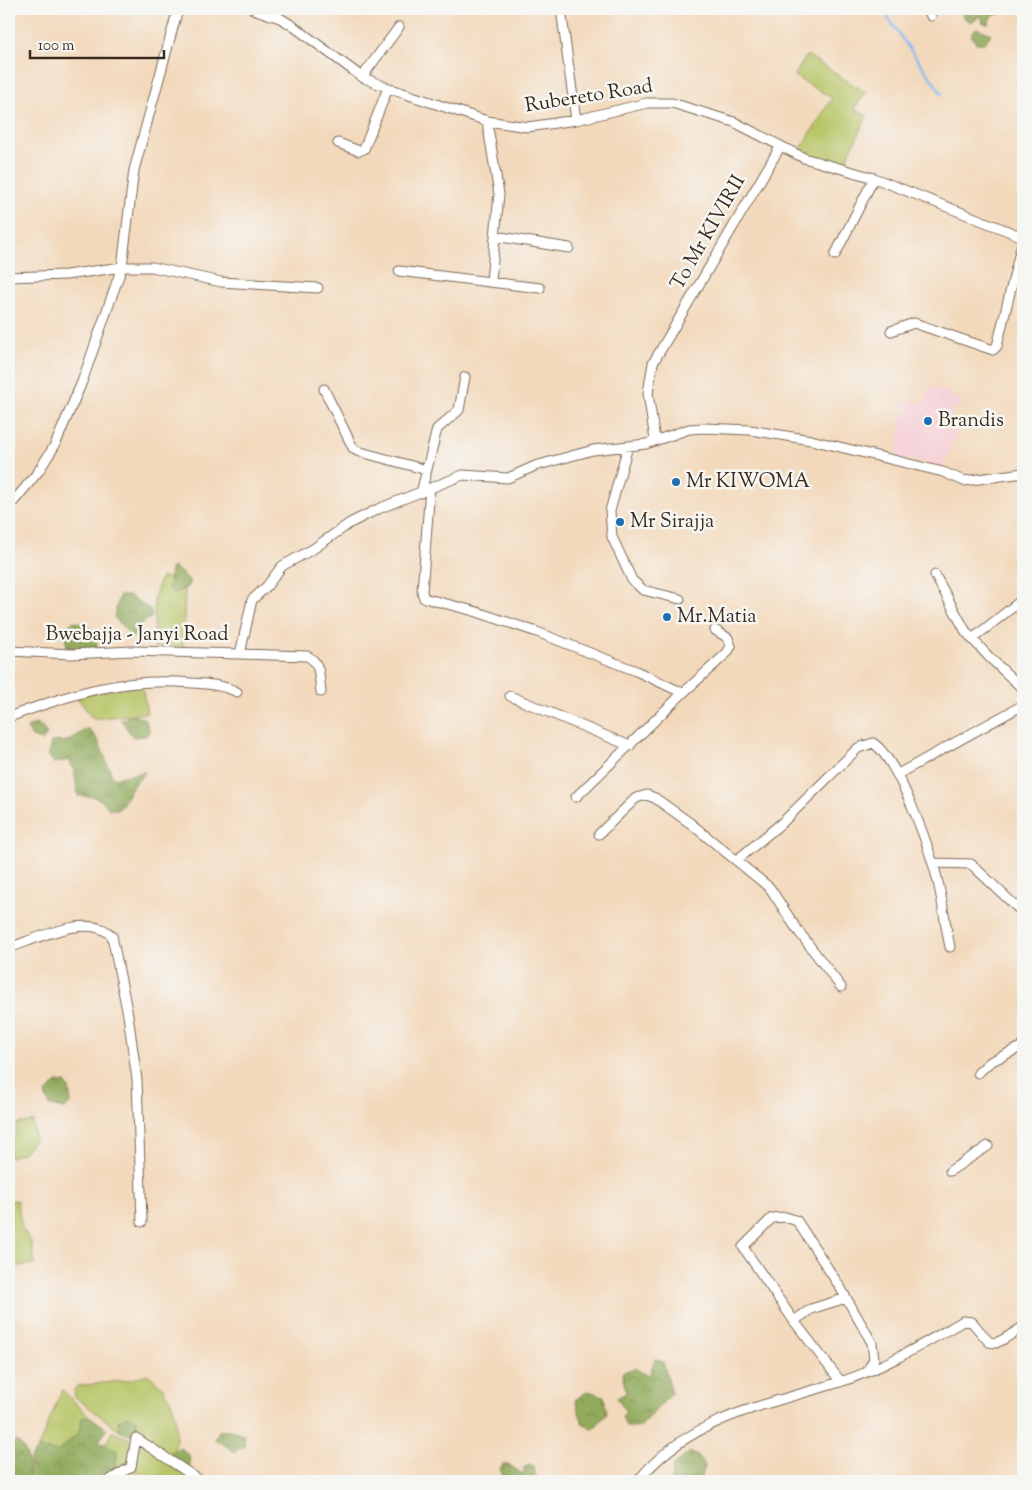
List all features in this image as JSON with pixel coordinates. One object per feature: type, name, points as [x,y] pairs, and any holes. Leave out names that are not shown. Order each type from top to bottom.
[{"type":"street","points":[[9,507],[38,472],[56,445],[82,382],[122,267],[134,170],[178,9]]},
{"type":"street","points":[[561,9],[576,120]]},
{"type":"street","name":"Rubereto Road","points":[[259,10],[293,26],[362,77],[388,88],[487,121],[528,127],[576,120],[647,103],[672,103],[734,122],[804,158],[874,178],[1023,238]]},
{"type":"street","points":[[362,77],[399,26]]},
{"type":"street","points":[[338,143],[359,151],[364,149],[388,88]]},
{"type":"street","points":[[487,121],[499,194],[491,281]]},
{"type":"street","name":"To Mr KIVIRII","points":[[655,440],[648,405],[650,374],[653,363],[780,147]]},
{"type":"street","points":[[835,255],[874,178]]},
{"type":"street","points":[[495,236],[569,248]]},
{"type":"street","points":[[891,331],[914,323],[993,350],[997,346],[1023,238]]},
{"type":"street","points":[[9,277],[66,275],[122,267],[164,268],[221,282],[318,288]]},
{"type":"street","points":[[399,271],[540,288]]},
{"type":"street","points":[[421,493],[437,429],[459,410],[464,377]]},
{"type":"street","points":[[324,389],[352,448],[357,452],[427,470]]},
{"type":"street","name":"Bwebajja - Janyi Road","points":[[9,651],[72,654],[132,651],[240,654],[252,600],[267,586],[282,566],[313,549],[350,523],[378,509],[463,475],[508,478],[526,470],[579,453],[628,446],[689,430],[704,428],[750,430],[811,440],[943,472],[964,481],[1023,473]]},
{"type":"street","points":[[628,446],[610,511],[612,537],[632,580],[644,590],[680,599]]},
{"type":"street","points":[[430,488],[422,592],[424,598],[474,611],[537,632],[636,671],[683,694]]},
{"type":"street","points":[[935,574],[949,605],[972,639],[1023,689]]},
{"type":"street","points":[[972,639],[1023,599]]},
{"type":"street","points":[[576,797],[727,653],[731,646],[728,638],[715,630]]},
{"type":"street","points":[[240,654],[307,656],[313,659],[318,669],[321,692]]},
{"type":"street","points":[[9,717],[68,695],[134,682],[169,681],[208,684],[226,686],[237,692]]},
{"type":"street","points":[[510,696],[630,746]]},
{"type":"street","points":[[898,774],[1023,705]]},
{"type":"street","points":[[737,860],[784,821],[858,748],[873,743],[881,748],[898,774],[933,863],[950,946]]},
{"type":"street","points":[[599,834],[636,798],[647,795],[655,798],[690,823],[770,888],[796,928],[841,987]]},
{"type":"street","points":[[933,863],[971,864],[1023,913]]},
{"type":"street","points":[[9,948],[68,928],[94,925],[105,929],[112,936],[128,1015],[137,1080],[142,1222]]},
{"type":"street","points":[[978,1073],[990,1062],[1023,1046]]},
{"type":"street","points":[[950,1171],[988,1146]]},
{"type":"street","points":[[841,1382],[794,1321],[743,1247],[772,1218],[786,1217],[797,1221],[846,1298],[872,1343],[874,1359],[868,1370]]},
{"type":"street","points":[[794,1321],[811,1309],[846,1298]]},
{"type":"street","points":[[638,1481],[662,1454],[706,1427],[753,1407],[841,1382],[893,1361],[963,1321],[972,1322],[989,1342],[996,1343],[1023,1327]]},
{"type":"street","points":[[108,1481],[131,1467],[136,1438],[201,1481]]},
{"type":"shaded area","name":"Brandis","points":[[930,388],[944,390],[964,403],[955,407],[952,411],[956,432],[944,467],[896,457],[905,400],[924,403]]},
{"type":"green space","points":[[960,9],[999,9],[999,14],[991,16],[988,24],[983,23],[981,17],[977,16],[977,19],[971,22],[963,17]]},
{"type":"green space","points":[[977,28],[991,34],[985,43],[976,43],[972,38],[972,32]]},
{"type":"green space","points":[[807,55],[866,93],[854,109],[867,116],[844,165],[810,158],[799,152],[832,98],[794,76]]},
{"type":"green space","points":[[174,567],[189,580],[189,586],[175,593],[169,589],[171,568]]},
{"type":"green space","points":[[161,577],[170,578],[169,589],[175,593],[185,588],[183,650],[154,648],[154,598]]},
{"type":"green space","points":[[119,596],[130,596],[151,610],[151,618],[141,623],[139,634],[132,637],[114,617]]},
{"type":"green space","points":[[74,621],[92,630],[96,637],[97,648],[81,650],[67,648],[64,630]]},
{"type":"green space","points":[[142,685],[147,713],[93,719],[76,696]]},
{"type":"green space","points":[[131,715],[145,719],[150,731],[146,736],[133,737],[121,720]]},
{"type":"green space","points":[[35,724],[42,727],[47,735],[42,741],[32,737],[27,728]]},
{"type":"green space","points":[[88,728],[98,740],[113,778],[145,772],[132,786],[119,809],[109,809],[100,799],[78,796],[74,769],[69,760],[54,763],[48,756],[51,742],[68,741]]},
{"type":"green space","points":[[57,1082],[65,1083],[69,1088],[71,1102],[65,1109],[50,1106],[45,1094]]},
{"type":"green space","points":[[33,1121],[35,1139],[23,1153],[9,1157],[9,1137],[16,1135],[17,1124]]},
{"type":"green space","points":[[17,1200],[22,1228],[31,1242],[35,1264],[9,1267],[9,1201]]},
{"type":"green space","points":[[655,1359],[663,1362],[672,1393],[640,1427],[627,1427],[622,1417],[626,1412],[617,1398],[626,1393],[622,1373],[634,1368],[649,1376]]},
{"type":"green space","points":[[147,1374],[164,1390],[173,1407],[176,1438],[175,1450],[171,1452],[171,1457],[140,1436],[130,1434],[137,1430],[118,1421],[119,1430],[75,1397],[74,1390],[77,1386],[130,1380]]},
{"type":"green space","points":[[62,1390],[89,1416],[82,1418],[79,1433],[57,1452],[38,1448]]},
{"type":"green space","points":[[588,1391],[604,1396],[607,1414],[593,1429],[583,1424],[575,1400]]},
{"type":"green space","points":[[89,1416],[107,1429],[99,1441],[117,1450],[116,1465],[97,1481],[28,1481],[30,1460],[38,1448],[57,1452],[79,1433],[82,1418]]},
{"type":"green space","points":[[128,1416],[136,1419],[137,1430],[130,1434],[119,1430],[118,1421]]},
{"type":"green space","points":[[231,1430],[243,1434],[245,1445],[235,1452],[215,1439],[219,1431]]},
{"type":"green space","points":[[112,1432],[130,1439],[132,1445],[130,1465],[107,1478],[106,1474],[116,1465],[117,1450],[105,1445]]},
{"type":"green space","points":[[16,1441],[21,1445],[26,1454],[28,1469],[26,1481],[10,1481],[9,1444]]},
{"type":"green space","points":[[138,1441],[195,1481],[137,1481],[135,1464]]},
{"type":"green space","points":[[181,1448],[189,1455],[190,1467],[180,1472],[170,1465],[171,1452]]},
{"type":"green space","points":[[690,1452],[699,1457],[705,1466],[701,1479],[697,1481],[671,1481],[673,1466]]},
{"type":"green space","points":[[503,1464],[511,1466],[524,1475],[524,1467],[530,1465],[534,1467],[536,1481],[498,1481],[504,1478],[500,1469]]},
{"type":"waterway","points":[[883,9],[942,94]]},
{"type":"place","name":"Brandis","points":[[928,421]]},
{"type":"place","name":"Mr KIWOMA","points":[[676,482]]},
{"type":"place","name":"Mr Sirajja","points":[[620,522]]},
{"type":"place","name":"Mr.Matia","points":[[667,617]]}]
